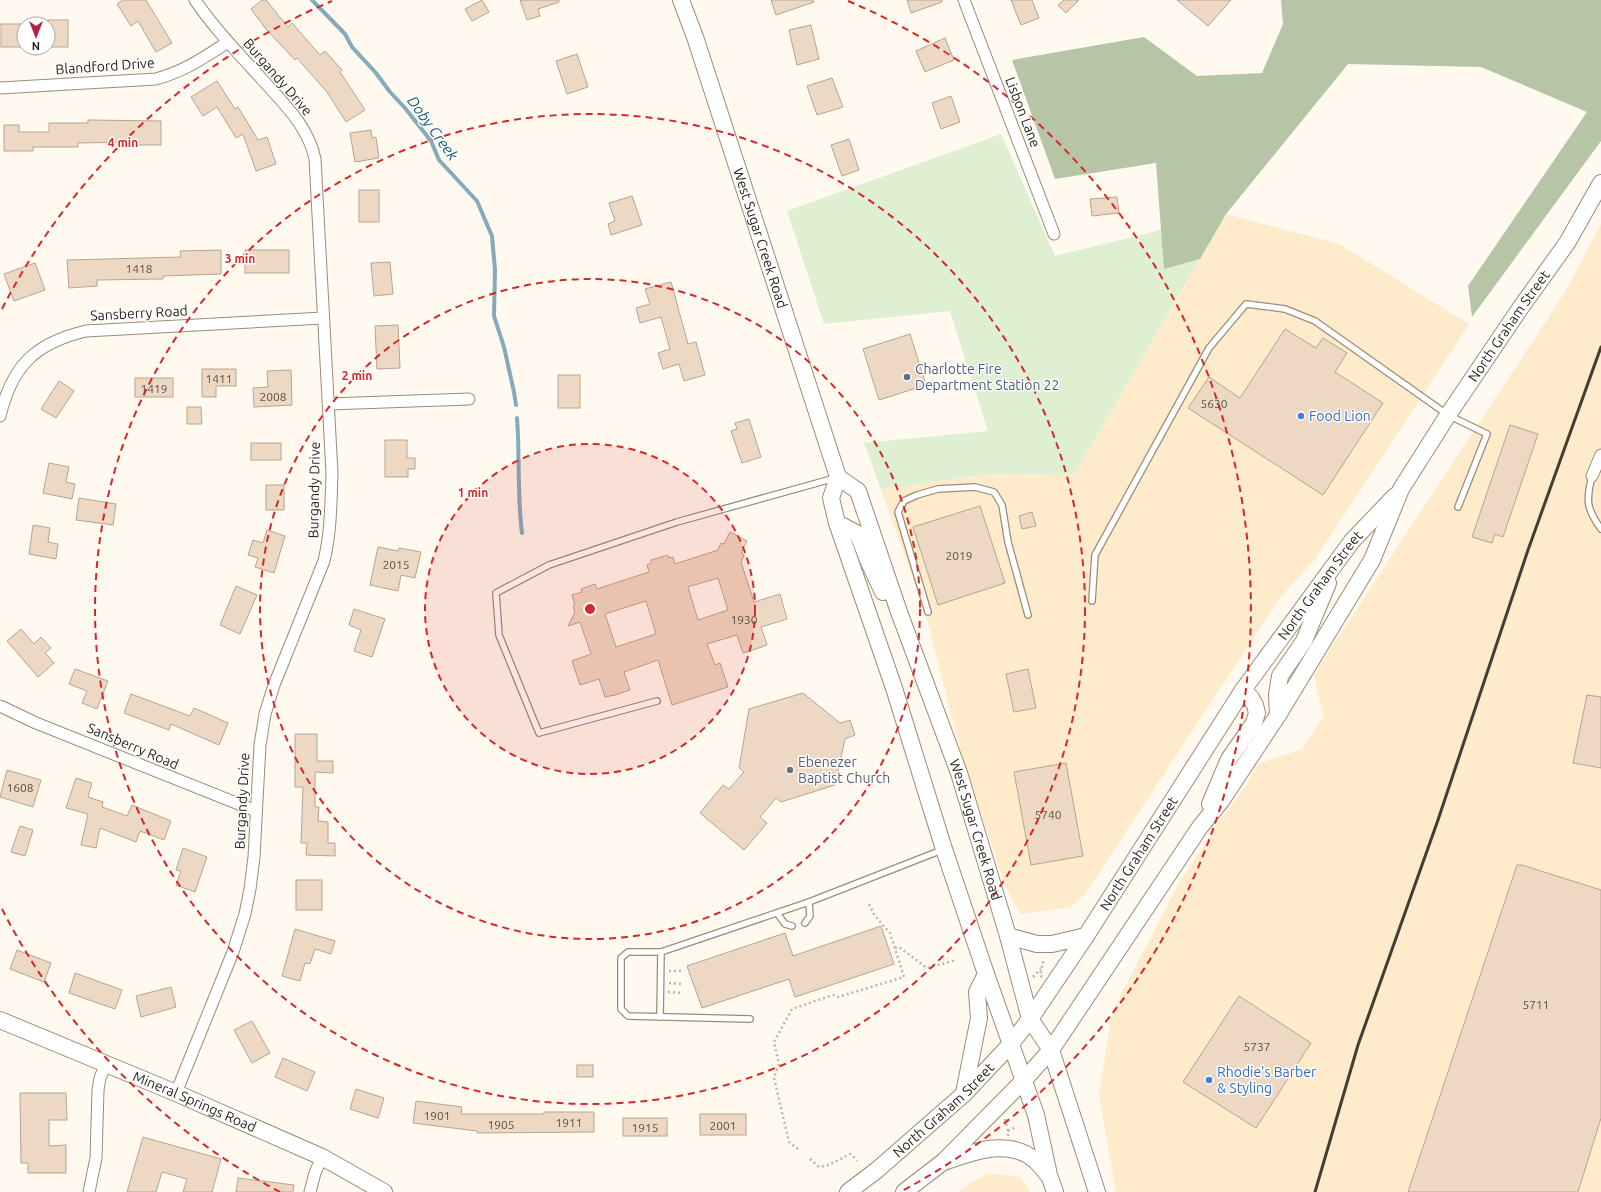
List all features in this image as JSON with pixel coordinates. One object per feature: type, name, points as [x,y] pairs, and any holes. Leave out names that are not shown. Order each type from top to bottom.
[{"type":"main road","name":"West Sugar Creek Road","points":[[681,0],[695,37],[838,477],[858,491],[899,612],[959,773],[1008,936],[1030,1019],[1051,1050],[1097,1192]]},
{"type":"main road","name":"North Graham Street","points":[[904,1192],[943,1162],[1024,1080],[1051,1050],[1200,828],[1221,801],[1278,716],[1372,560],[1401,489],[1448,415],[1566,243],[1601,183]]},
{"type":"main road","points":[[838,477],[831,498],[837,523],[894,688],[944,850],[1010,1045],[1036,1115],[1049,1175],[1055,1192]]},
{"type":"main road","name":"North Graham Street","points":[[848,1192],[877,1170],[964,1094],[1010,1045],[1030,1019],[1086,936],[1243,690],[1352,541],[1401,489]]},
{"type":"main road","points":[[837,523],[858,534],[882,590],[899,612]]},
{"type":"main road","points":[[1278,716],[1277,695],[1280,676],[1304,641],[1338,560]]},
{"type":"main road","points":[[1200,828],[1229,759],[1254,723],[1257,713],[1255,705],[1252,698],[1243,690]]},
{"type":"main road","points":[[1008,936],[1038,944],[1052,944],[1086,936]]},
{"type":"main road","points":[[964,1094],[979,1018],[977,992],[986,974]]},
{"type":"main road","name":"Mineral Springs Road","points":[[0,1020],[176,1093],[322,1157],[384,1192]]},
{"type":"main road","points":[[943,1162],[971,1152],[999,1147],[1023,1153],[1035,1160],[1049,1175]]},
{"type":"street","name":"Burgandy Drive","points":[[176,1093],[233,952],[245,914],[254,857],[260,745],[265,714],[274,685],[316,583],[328,545],[332,473],[315,159],[310,141],[296,117],[228,42],[195,0]]},
{"type":"street","name":"Lisbon Lane","points":[[964,0],[1054,234]]},
{"type":"street","name":"Blandford Drive","points":[[0,88],[156,79],[188,67],[228,42]]},
{"type":"street","name":"Sansberry Road","points":[[0,416],[7,391],[16,373],[29,358],[40,349],[66,336],[86,331],[324,318]]},
{"type":"street","points":[[329,404],[469,399]]},
{"type":"street","points":[[1592,476],[1601,455]]},
{"type":"street","name":"Sansberry Road","points":[[0,706],[36,723],[256,811]]},
{"type":"street","points":[[89,1192],[96,1158],[98,1090],[100,1078],[106,1064]]},
{"type":"street","points":[[310,1192],[315,1172],[322,1157]]},
{"type":"lane","points":[[1092,601],[1095,555],[1209,348],[1246,304],[1284,309],[1315,321],[1448,415],[1487,434],[1458,507]]},
{"type":"lane","points":[[1592,476],[1587,496],[1592,517],[1601,529]]},
{"type":"lane","points":[[656,701],[539,733],[499,635],[496,593],[549,565],[677,522],[838,477]]},
{"type":"lane","points":[[928,612],[898,512],[904,501],[917,494],[938,489],[975,487],[994,492],[1002,505],[1008,542],[1028,615]]},
{"type":"lane","points":[[750,1019],[628,1016],[621,1010],[621,958],[628,952],[661,952],[809,902],[944,850]]},
{"type":"lane","points":[[805,923],[810,916],[809,902]]},
{"type":"lane","points":[[777,913],[785,924],[792,926]]},
{"type":"lane","points":[[660,1017],[661,952]]},
{"type":"path","points":[[798,1149],[789,1142],[774,1078],[779,1064],[774,1042],[792,1009],[833,995],[838,997],[904,977],[890,933],[875,916],[868,902]]},
{"type":"path","points":[[895,948],[899,946],[927,968],[956,960]]},
{"type":"path","points":[[1031,979],[1038,975],[1045,955]]},
{"type":"path","points":[[1038,975],[1044,981]]},
{"type":"path","points":[[1005,1119],[1008,1131],[1007,1141]]},
{"type":"path","points":[[1008,1131],[1016,1127]]},
{"type":"path","points":[[810,1160],[819,1167],[829,1165],[850,1154],[857,1161]]},
{"type":"shaded area","points":[[1226,214],[1339,244],[1469,324],[1316,558],[1279,599],[1085,894],[1071,907],[1020,914],[1004,883],[960,749],[925,612],[881,490],[987,474],[1074,475]]},
{"type":"shaded area","points":[[1601,224],[1601,1192],[1116,1192],[1099,1095],[1112,1012],[1179,883],[1223,816],[1246,786],[1257,764],[1302,749],[1323,717],[1314,674],[1565,292]]},
{"type":"shaded area","points":[[987,1173],[1020,1177],[1030,1192],[957,1192]]},
{"type":"green space","points":[[1281,0],[1601,0],[1601,141],[1472,317],[1468,286],[1587,112],[1481,67],[1348,64],[1226,214],[1200,259],[1164,269],[1156,163],[1055,179],[1012,60],[1144,37],[1197,76],[1262,73],[1283,24]]},
{"type":"green space","points":[[1001,134],[1055,256],[1226,214],[1074,475],[987,474],[881,490],[864,443],[988,431],[950,311],[824,324],[787,211]]},
{"type":"building","points":[[123,0],[146,0],[172,43],[156,52],[138,21],[131,26],[117,4]]},
{"type":"building","points":[[262,0],[266,0],[288,27],[292,23],[320,55],[325,51],[342,70],[340,72],[365,110],[346,122],[327,92],[297,58],[295,60],[266,29],[251,9]]},
{"type":"building","points":[[482,0],[489,12],[472,21],[465,9]]},
{"type":"building","points":[[520,0],[559,0],[559,2],[538,9],[540,16],[527,20]]},
{"type":"building","points":[[771,0],[813,0],[814,2],[776,15]]},
{"type":"building","points":[[907,0],[942,0],[942,2],[911,13]]},
{"type":"building","points":[[1011,0],[1032,0],[1039,18],[1021,25]]},
{"type":"building","points":[[1064,0],[1079,0],[1066,13],[1058,5]]},
{"type":"building","points":[[1177,0],[1231,0],[1208,26]]},
{"type":"building","points":[[56,20],[68,20],[68,47],[56,47]]},
{"type":"building","points":[[1,24],[16,24],[16,47],[1,47]]},
{"type":"building","points":[[811,25],[819,59],[797,65],[789,30]]},
{"type":"building","points":[[945,38],[954,60],[925,72],[916,51]]},
{"type":"building","points":[[577,54],[588,87],[567,94],[556,61]]},
{"type":"building","points":[[832,78],[843,107],[817,115],[807,86]]},
{"type":"building","points":[[217,81],[235,109],[238,107],[258,140],[267,137],[276,164],[256,171],[243,134],[236,138],[217,107],[203,116],[191,97]]},
{"type":"building","points":[[951,96],[960,122],[941,129],[932,103]]},
{"type":"building","points":[[88,120],[161,121],[161,145],[132,145],[132,142],[78,143],[78,147],[33,147],[33,151],[4,151],[4,125],[19,125],[19,132],[49,132],[49,123],[88,123]]},
{"type":"building","points":[[371,130],[372,138],[376,137],[379,158],[355,162],[350,133]]},
{"type":"building","points":[[849,139],[859,170],[842,176],[831,145]]},
{"type":"building","points":[[359,190],[379,190],[379,222],[359,222]]},
{"type":"building","points":[[632,196],[642,225],[611,235],[608,224],[615,221],[609,203]]},
{"type":"building","points":[[1117,197],[1119,213],[1092,216],[1090,199]]},
{"type":"building","points":[[221,250],[221,274],[163,276],[163,279],[97,280],[97,286],[69,288],[67,260],[181,257],[180,251]]},
{"type":"building","points":[[245,250],[289,250],[289,273],[245,273]]},
{"type":"building","points":[[390,262],[393,294],[374,296],[371,263]]},
{"type":"building","points":[[35,263],[45,290],[14,301],[4,274]]},
{"type":"building","points":[[671,282],[688,344],[696,342],[705,375],[684,381],[679,364],[663,369],[658,353],[670,349],[661,317],[640,323],[636,308],[650,304],[645,289]]},
{"type":"building","points":[[398,325],[400,368],[377,369],[375,326]]},
{"type":"building","name":"Food Lion","points":[[1285,329],[1316,348],[1323,338],[1347,353],[1335,372],[1383,403],[1323,495],[1188,408],[1209,377],[1240,398]]},
{"type":"building","points":[[910,334],[926,385],[879,400],[863,349]]},
{"type":"building","points":[[202,369],[236,369],[236,386],[216,386],[216,397],[202,397]]},
{"type":"building","points":[[291,370],[292,405],[254,407],[253,388],[268,387],[267,371]]},
{"type":"building","points":[[558,375],[580,375],[580,408],[558,408]]},
{"type":"building","points":[[135,378],[173,378],[173,397],[135,397]]},
{"type":"building","points":[[59,381],[74,391],[56,418],[41,409]]},
{"type":"building","points":[[187,407],[201,407],[202,424],[187,424]]},
{"type":"building","points":[[749,419],[761,457],[742,463],[731,431],[737,429],[735,423]]},
{"type":"building","points":[[1510,425],[1538,434],[1503,537],[1495,534],[1492,543],[1472,537]]},
{"type":"building","points":[[385,440],[407,440],[407,458],[415,458],[415,469],[408,469],[408,477],[385,477]]},
{"type":"building","points":[[251,443],[281,443],[281,460],[251,460]]},
{"type":"building","points":[[49,463],[69,467],[66,482],[75,484],[72,499],[43,493]]},
{"type":"building","points":[[266,485],[284,485],[284,510],[266,510]]},
{"type":"building","points":[[79,498],[116,504],[113,525],[76,520]]},
{"type":"building","points":[[980,506],[1005,583],[938,605],[913,527]]},
{"type":"building","points":[[1032,512],[1036,526],[1022,529],[1019,516]]},
{"type":"building","points":[[33,525],[50,528],[48,542],[58,544],[56,559],[29,554]]},
{"type":"building","points":[[267,530],[285,536],[274,573],[255,567],[258,558],[248,555],[253,540],[263,543]]},
{"type":"building","points":[[730,532],[747,541],[741,553],[744,555],[741,562],[754,602],[780,594],[787,619],[761,627],[767,645],[753,650],[743,653],[737,635],[707,644],[715,665],[720,663],[728,687],[672,705],[658,660],[624,672],[630,690],[615,695],[605,697],[599,679],[580,685],[572,661],[591,654],[580,622],[568,626],[575,612],[573,606],[575,605],[572,595],[582,592],[581,589],[595,584],[597,589],[649,572],[647,565],[651,563],[651,560],[668,555],[669,558],[673,557],[675,564],[718,550],[721,543],[724,544]],"holes":[[[718,578],[728,610],[698,620],[688,587]],[[646,601],[656,634],[616,647],[605,614]]]},
{"type":"building","points":[[378,547],[398,551],[399,548],[421,552],[415,578],[401,575],[398,591],[370,585]]},
{"type":"building","points":[[236,586],[257,595],[240,634],[220,625]]},
{"type":"building","points":[[354,609],[385,619],[372,657],[354,651],[361,630],[349,625]]},
{"type":"building","points":[[21,629],[34,644],[41,637],[51,648],[45,653],[54,663],[38,677],[7,641]]},
{"type":"building","points":[[75,669],[108,681],[97,709],[82,703],[87,691],[69,684]]},
{"type":"building","points":[[1028,669],[1036,708],[1014,712],[1006,674]]},
{"type":"building","name":"Ebenezer Baptist Church","points":[[803,693],[840,723],[850,720],[855,735],[845,739],[835,785],[781,802],[776,798],[760,817],[767,823],[744,850],[700,813],[723,785],[729,789],[744,772],[739,768],[749,709]]},
{"type":"building","points":[[131,694],[190,716],[194,708],[228,723],[219,745],[171,724],[169,730],[124,713]]},
{"type":"building","points":[[1587,695],[1601,697],[1601,768],[1573,763]]},
{"type":"building","points":[[295,734],[317,734],[317,761],[333,761],[333,773],[315,772],[315,807],[319,807],[318,821],[328,822],[328,843],[335,843],[335,856],[306,855],[307,843],[301,843],[303,787],[295,787]]},
{"type":"building","points":[[1066,763],[1083,856],[1031,865],[1014,772]]},
{"type":"building","points":[[7,770],[41,780],[33,807],[0,797]]},
{"type":"building","points":[[76,778],[92,783],[88,797],[103,802],[102,807],[127,816],[132,805],[171,821],[164,840],[140,831],[136,842],[100,828],[96,848],[81,845],[88,814],[66,808]]},
{"type":"building","points":[[20,826],[33,830],[25,856],[11,852]]},
{"type":"building","points":[[183,848],[207,857],[195,892],[176,885],[181,871],[176,870]]},
{"type":"building","points":[[1517,865],[1522,865],[1601,890],[1601,1118],[1578,1192],[1408,1192]]},
{"type":"building","points":[[296,880],[322,880],[322,910],[296,910]]},
{"type":"building","points":[[881,926],[894,964],[795,997],[789,979],[702,1008],[687,966],[785,933],[793,956]]},
{"type":"building","points":[[295,929],[335,941],[331,954],[315,949],[310,964],[305,963],[300,981],[282,976]]},
{"type":"building","points":[[17,950],[51,963],[44,982],[10,969]]},
{"type":"building","points":[[75,973],[122,990],[115,1009],[69,993]]},
{"type":"building","points":[[171,987],[176,1007],[141,1017],[136,996]]},
{"type":"building","points":[[1239,996],[1311,1043],[1256,1128],[1183,1082]]},
{"type":"building","points":[[252,1021],[270,1053],[252,1063],[234,1030]]},
{"type":"building","points":[[283,1058],[315,1072],[307,1091],[275,1077]]},
{"type":"building","points":[[577,1065],[593,1065],[593,1077],[577,1077]]},
{"type":"building","points":[[356,1089],[384,1098],[378,1118],[350,1109]]},
{"type":"building","points":[[20,1093],[66,1093],[67,1120],[49,1120],[49,1146],[66,1145],[66,1173],[28,1173],[28,1163],[21,1163]]},
{"type":"building","points":[[416,1101],[462,1107],[461,1114],[544,1114],[544,1112],[594,1112],[594,1132],[477,1133],[477,1131],[413,1123]]},
{"type":"building","points":[[700,1114],[746,1114],[746,1135],[700,1135]]},
{"type":"building","points":[[623,1118],[667,1118],[667,1136],[623,1136]]},
{"type":"building","points":[[143,1137],[221,1159],[212,1192],[183,1192],[187,1179],[162,1172],[156,1192],[127,1192]]},
{"type":"building","points":[[238,1178],[294,1185],[293,1192],[236,1192]]},
{"type":"waterway","name":"Doby Creek","points":[[312,0],[345,34],[352,47],[376,73],[431,141],[439,160],[477,201],[492,236],[495,270],[494,316],[504,347],[516,405]]},
{"type":"waterway","name":"Doby Creek","points":[[517,418],[522,533]]},
{"type":"railway","points":[[1315,1192],[1358,1045],[1438,820],[1528,550],[1601,347]]},
{"type":"place","name":"Charlotte Fire Department Station 22","points":[[907,377]]},
{"type":"place","name":"Food Lion","points":[[1301,416]]},
{"type":"place","name":"Ebenezer Baptist Church","points":[[790,770]]},
{"type":"place","name":"Rhodie's Barber & Styling","points":[[1209,1080]]}]
